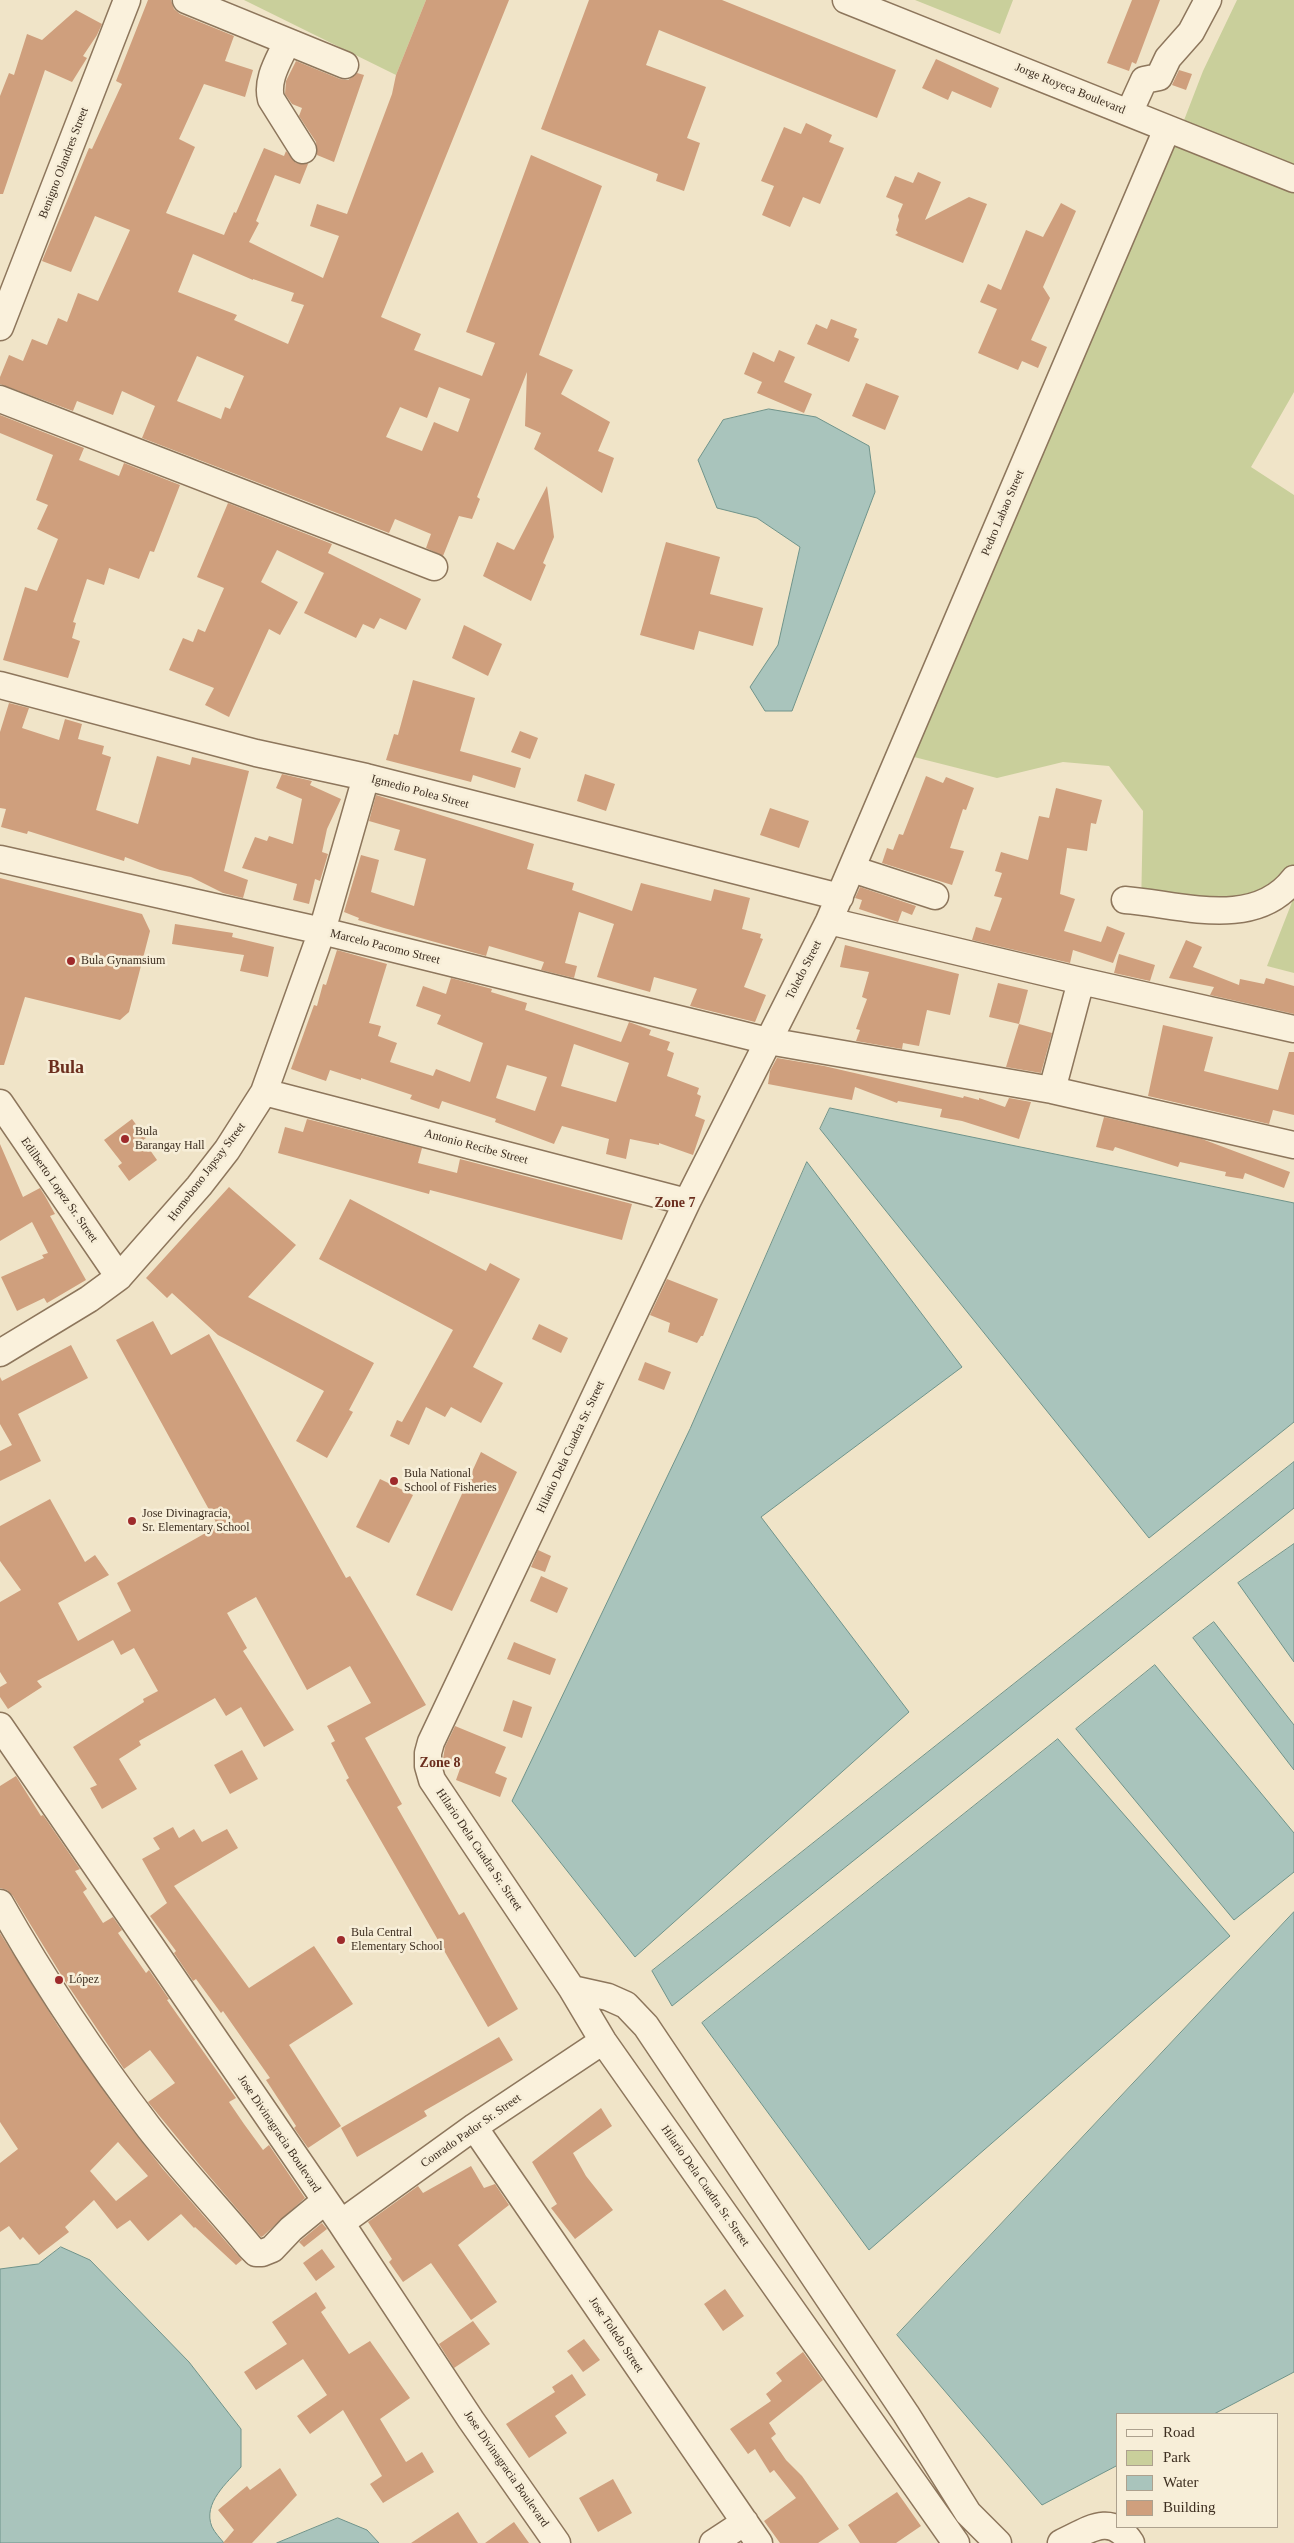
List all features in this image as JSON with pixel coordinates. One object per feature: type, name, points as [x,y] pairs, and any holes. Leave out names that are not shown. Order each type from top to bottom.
[{"type":"street","name":"Benigno Olandres Street","points":[[0,327],[127,0]]},
{"type":"street","points":[[186,0],[345,65]]},
{"type":"street","name":"Jorge Royeca Boulevard","points":[[846,0],[1167,130],[1294,179]]},
{"type":"street","points":[[1129,113],[1144,80],[1159,77],[1168,58],[1191,32],[1208,0]]},
{"type":"street","points":[[287,42],[273,74],[269,90],[271,99],[303,150]]},
{"type":"street","name":"Pedro Labao Street","points":[[840,897],[1167,130]]},
{"type":"street","points":[[0,399],[434,567]]},
{"type":"street","name":"Igmedio Polea Street","points":[[0,685],[256,753],[366,777],[840,897]]},
{"type":"street","name":"Homobono Japsay Street","points":[[0,1353],[89,1299],[119,1277],[199,1186],[227,1150],[264,1092],[322,931],[366,777]]},
{"type":"street","name":"Marcelo Pacomo Street","points":[[0,859],[322,931],[768,1041],[1052,1090],[1294,1145]]},
{"type":"street","points":[[852,870],[935,896]]},
{"type":"street","points":[[1125,900],[1231,912],[1256,906],[1274,897],[1294,879]]},
{"type":"street","name":"Toledo Street","points":[[768,1041],[840,897]]},
{"type":"street","points":[[829,921],[1081,981],[1294,1028]]},
{"type":"street","points":[[1052,1090],[1081,981]]},
{"type":"street","name":"Hilario Dela Cuadra Sr. Street","points":[[768,1041],[687,1202],[435,1733],[428,1753],[432,1780],[572,1989],[603,2041],[956,2543]]},
{"type":"street","name":"Antonio Recibe Street","points":[[264,1092],[687,1202]]},
{"type":"street","name":"Edilberto Lopez Sr. Street","points":[[1,1109],[119,1277]]},
{"type":"street","name":"Jose Divinagracia Boulevard","points":[[0,1726],[325,2202],[341,2222],[471,2420],[557,2543]]},
{"type":"street","points":[[0,1902],[32,1960],[92,2049],[150,2129],[250,2247],[256,2252],[262,2253],[272,2248],[291,2229],[325,2202]]},
{"type":"street","points":[[572,1989],[608,1997],[626,2005],[646,2026],[906,2414],[968,2513],[998,2543]]},
{"type":"street","name":"Conrado Pador Sr. Street","points":[[341,2222],[474,2127],[603,2041]]},
{"type":"street","name":"Jose Toledo Street","points":[[474,2127],[752,2533]]},
{"type":"street","points":[[1061,2543],[1098,2526],[1109,2525],[1126,2535],[1131,2543]]},
{"type":"street","points":[[712,2543],[752,2533]]},
{"type":"green space","points":[[244,0],[426,0],[396,75]]},
{"type":"green space","points":[[915,0],[1013,0],[1000,34]]},
{"type":"green space","points":[[1237,0],[1294,0],[1294,178],[1181,128],[1203,71]]},
{"type":"green space","points":[[1159,131],[1294,185],[1294,392],[1251,467],[1294,495],[1294,884],[1283,903],[1141,909],[1143,811],[1109,766],[1063,762],[997,778],[914,757]]},
{"type":"green space","points":[[1294,897],[1294,973],[1267,966]]},
{"type":"water","points":[[769,409],[816,417],[869,446],[875,492],[792,711],[765,711],[750,687],[778,645],[800,547],[757,518],[717,508],[698,460],[723,420]]},
{"type":"water","points":[[830,1108],[1294,1203],[1294,1422],[1149,1538],[820,1129]]},
{"type":"water","points":[[807,1162],[962,1367],[761,1517],[909,1712],[635,1957],[512,1801],[690,1429]]},
{"type":"water","points":[[1294,1462],[1294,1508],[672,2006],[652,1971]]},
{"type":"water","points":[[1294,1544],[1294,1662],[1238,1583]]},
{"type":"water","points":[[1214,1622],[1294,1725],[1294,1770],[1193,1638]]},
{"type":"water","points":[[1155,1665],[1294,1833],[1294,1872],[1234,1920],[1076,1729]]},
{"type":"water","points":[[1058,1739],[1230,1936],[869,2250],[702,2023]]},
{"type":"water","points":[[1294,1912],[1294,2372],[1216,2413],[1116,2413],[1116,2466],[1042,2505],[897,2335]]},
{"type":"water","points":[[61,2247],[90,2260],[189,2362],[241,2429],[241,2467],[223,2486],[213,2501],[210,2510],[212,2527],[224,2543],[0,2543],[0,2269],[38,2264]]},
{"type":"water","points":[[338,2518],[367,2530],[379,2543],[277,2543]]},
{"type":"building","points":[[148,0],[171,0],[174,9],[180,14],[234,36],[225,61],[253,70],[245,97],[204,84],[179,139],[195,147],[166,213],[224,235],[234,212],[236,213],[264,148],[284,156],[286,151],[296,163],[308,164],[300,184],[275,175],[256,221],[259,223],[249,242],[323,278],[339,236],[310,226],[317,204],[347,214],[392,94],[396,75],[426,0],[509,0],[381,317],[421,334],[414,350],[482,376],[495,343],[466,332],[531,155],[602,186],[539,355],[573,370],[561,394],[610,422],[598,451],[614,458],[602,493],[534,449],[541,433],[525,426],[527,372],[477,497],[480,499],[472,519],[459,516],[443,556],[426,548],[431,534],[395,519],[389,533],[142,438],[155,406],[122,391],[113,415],[77,401],[73,411],[0,384],[0,377],[9,355],[23,361],[32,339],[47,345],[58,318],[67,322],[78,293],[98,301],[130,230],[95,216],[71,272],[42,261],[89,148],[92,149],[122,84],[116,81]],"holes":[[[193,254],[253,280],[294,293],[291,301],[304,305],[288,344],[234,320],[237,315],[178,292]],[[197,356],[244,376],[230,409],[225,407],[221,419],[177,401]],[[439,387],[470,399],[458,432],[434,422],[422,451],[386,437],[400,407],[427,418]]]},
{"type":"building","points":[[589,0],[722,0],[896,70],[877,118],[659,30],[646,65],[706,87],[687,138],[700,143],[684,191],[656,181],[658,174],[541,129]]},
{"type":"building","points":[[1132,0],[1160,0],[1136,64],[1132,62],[1129,71],[1107,63]]},
{"type":"building","points":[[76,10],[102,24],[83,56],[87,58],[72,82],[45,70],[3,194],[0,194],[0,96],[9,73],[14,75],[27,34],[42,40]]},
{"type":"building","points":[[936,59],[999,88],[991,108],[952,91],[948,100],[922,88]]},
{"type":"building","points":[[296,61],[340,79],[348,80],[357,73],[364,75],[334,162],[317,155],[316,142],[299,116],[302,108],[292,104],[285,94],[286,81]]},
{"type":"building","points":[[1179,70],[1192,74],[1186,90],[1172,85]]},
{"type":"building","points":[[806,123],[832,135],[829,142],[844,148],[820,204],[803,197],[790,227],[762,215],[774,186],[761,181],[784,127],[801,134]]},
{"type":"building","points":[[918,172],[941,182],[925,220],[969,197],[987,204],[963,263],[895,235],[898,233],[896,230],[899,220],[898,216],[903,204],[886,197],[895,176],[913,183]]},
{"type":"building","points":[[1061,203],[1076,211],[1043,287],[1050,298],[1031,340],[1047,347],[1038,368],[1022,361],[1018,370],[978,353],[997,309],[980,302],[988,284],[1001,290],[1026,230],[1043,237]]},
{"type":"building","points":[[831,319],[857,329],[854,337],[859,339],[849,362],[807,344],[816,324],[827,329]]},
{"type":"building","points":[[779,350],[795,357],[784,382],[812,394],[804,413],[757,393],[762,382],[744,374],[753,352],[774,362]]},
{"type":"building","points":[[866,383],[899,396],[885,430],[852,416]]},
{"type":"building","points":[[0,415],[84,448],[79,460],[119,476],[124,463],[180,485],[154,552],[150,551],[139,579],[109,568],[104,585],[87,579],[73,622],[76,623],[72,638],[80,641],[68,678],[3,660],[25,587],[37,591],[58,539],[37,529],[48,505],[36,500],[53,455],[0,433]]},
{"type":"building","points":[[547,486],[554,537],[543,563],[546,565],[531,601],[483,576],[497,542],[514,550]]},
{"type":"building","points":[[228,503],[332,544],[328,553],[421,599],[406,630],[380,618],[374,629],[363,624],[356,638],[304,613],[324,573],[277,550],[261,582],[298,602],[280,635],[269,629],[229,717],[205,705],[214,688],[169,670],[183,638],[193,642],[198,629],[205,632],[224,588],[197,577]]},
{"type":"building","points":[[666,542],[720,557],[710,594],[763,608],[753,646],[699,631],[694,650],[640,635]]},
{"type":"building","points":[[464,625],[502,644],[488,676],[452,658]]},
{"type":"building","points":[[413,680],[475,698],[460,751],[521,768],[515,788],[473,775],[471,782],[386,760],[394,734],[398,735]]},
{"type":"building","points":[[9,703],[29,708],[22,728],[59,740],[65,719],[82,724],[78,739],[104,746],[102,754],[111,757],[96,810],[138,824],[157,756],[190,765],[192,757],[249,771],[224,871],[248,880],[243,898],[223,893],[191,877],[160,870],[125,857],[124,861],[28,831],[27,834],[1,827],[6,809],[0,808],[0,732]]},
{"type":"building","points":[[520,731],[538,738],[530,759],[511,752]]},
{"type":"building","points":[[282,774],[312,781],[310,785],[341,799],[327,829],[322,852],[328,854],[320,881],[315,879],[309,904],[293,900],[297,884],[242,868],[255,837],[267,841],[269,836],[293,844],[302,799],[276,788]]},
{"type":"building","points":[[585,774],[615,784],[606,811],[577,801]]},
{"type":"building","points":[[926,776],[943,783],[946,777],[974,788],[966,810],[963,809],[950,848],[964,851],[952,885],[882,863],[887,848],[893,850],[899,834],[903,835]]},
{"type":"building","points":[[1056,788],[1102,800],[1096,824],[1091,823],[1087,851],[1067,848],[1060,894],[1075,899],[1064,931],[1101,942],[1107,926],[1125,933],[1113,963],[1073,950],[1070,963],[972,940],[976,927],[990,931],[1002,898],[994,896],[1002,873],[995,871],[1001,852],[1028,860],[1039,816],[1049,818]]},
{"type":"building","points":[[376,795],[534,844],[527,869],[574,883],[572,890],[632,911],[641,883],[711,901],[714,889],[750,898],[742,929],[761,934],[760,938],[763,939],[744,987],[766,995],[755,1022],[690,1006],[697,989],[654,977],[650,992],[597,977],[614,924],[579,912],[565,963],[577,966],[574,978],[541,970],[544,962],[489,946],[486,956],[358,920],[359,918],[344,912],[361,855],[379,860],[371,892],[414,906],[426,859],[394,850],[400,830],[369,821]]},
{"type":"building","points":[[770,808],[809,821],[799,848],[760,835]]},
{"type":"building","name":"Bula Gynamsium","points":[[0,878],[142,914],[150,931],[129,1012],[120,1020],[25,997],[4,1065],[0,1065]]},
{"type":"building","points":[[860,887],[916,906],[912,915],[902,911],[898,922],[859,909],[862,900],[855,898]]},
{"type":"building","points":[[175,924],[233,933],[232,937],[274,947],[268,977],[240,971],[244,955],[172,944]]},
{"type":"building","points":[[1186,940],[1202,947],[1193,967],[1239,985],[1240,979],[1264,984],[1266,978],[1294,986],[1294,1014],[1210,995],[1214,987],[1169,978]]},
{"type":"building","points":[[845,945],[959,974],[950,1015],[927,1010],[919,1046],[903,1043],[902,1049],[856,1041],[860,1030],[856,1029],[867,999],[862,997],[869,972],[840,967]]},
{"type":"building","points":[[337,950],[387,964],[369,1023],[381,1026],[378,1036],[397,1043],[390,1062],[433,1076],[436,1069],[470,1082],[483,1043],[437,1024],[441,1015],[416,1006],[423,986],[446,994],[451,978],[492,989],[491,992],[527,1003],[525,1010],[621,1042],[629,1022],[651,1030],[649,1035],[670,1042],[667,1050],[674,1053],[667,1076],[699,1088],[697,1094],[701,1096],[695,1116],[705,1120],[693,1155],[659,1143],[659,1145],[630,1139],[626,1159],[606,1154],[609,1139],[562,1126],[554,1144],[495,1122],[496,1119],[442,1101],[439,1109],[410,1099],[412,1095],[361,1078],[361,1080],[330,1070],[326,1081],[291,1069],[314,1005],[317,1006],[323,984],[326,985]],"holes":[[[574,1044],[629,1063],[616,1102],[561,1086]],[[507,1065],[547,1077],[535,1111],[496,1098]]]},
{"type":"building","points":[[1119,954],[1155,965],[1150,981],[1114,973]]},
{"type":"building","points":[[998,983],[1028,990],[1019,1024],[989,1017]]},
{"type":"building","points":[[1019,1024],[1052,1033],[1041,1073],[1006,1067]]},
{"type":"building","points":[[1163,1025],[1213,1037],[1204,1071],[1278,1090],[1289,1052],[1294,1052],[1294,1115],[1273,1110],[1269,1124],[1148,1096]]},
{"type":"building","points":[[777,1058],[824,1066],[963,1098],[964,1096],[979,1100],[979,1098],[1005,1107],[1009,1098],[1031,1102],[1019,1139],[962,1121],[940,1117],[942,1109],[898,1101],[897,1103],[855,1087],[852,1100],[768,1084],[770,1071]]},
{"type":"building","points":[[1104,1117],[1202,1139],[1290,1172],[1284,1188],[1245,1173],[1243,1179],[1225,1176],[1226,1172],[1180,1162],[1178,1167],[1115,1147],[1113,1151],[1096,1147]]},
{"type":"building","points":[[132,1119],[146,1138],[143,1140],[157,1160],[129,1181],[118,1166],[122,1163],[104,1140]]},
{"type":"building","points":[[307,1119],[422,1148],[418,1163],[457,1173],[460,1159],[632,1204],[622,1240],[430,1190],[429,1194],[278,1153],[285,1127],[303,1132]]},
{"type":"building","points":[[0,1144],[23,1197],[40,1188],[55,1214],[50,1216],[86,1280],[47,1303],[44,1298],[17,1311],[1,1277],[44,1258],[42,1255],[48,1253],[32,1222],[0,1241]]},
{"type":"building","points":[[229,1187],[296,1245],[248,1297],[374,1363],[349,1410],[353,1412],[327,1458],[296,1441],[324,1391],[218,1335],[172,1293],[167,1298],[146,1278]]},
{"type":"building","points":[[350,1199],[486,1271],[490,1263],[520,1279],[473,1367],[503,1383],[481,1423],[451,1407],[445,1417],[426,1407],[409,1445],[390,1436],[397,1420],[402,1422],[453,1330],[319,1259]]},
{"type":"building","points":[[667,1279],[718,1299],[703,1336],[701,1336],[697,1343],[668,1332],[670,1323],[650,1315]]},
{"type":"building","points":[[153,1321],[171,1355],[209,1334],[346,1578],[350,1576],[426,1705],[365,1738],[402,1804],[397,1807],[459,1915],[464,1912],[518,2009],[488,2027],[346,1780],[349,1778],[331,1743],[335,1741],[327,1726],[371,1703],[350,1666],[307,1690],[256,1597],[227,1613],[247,1648],[243,1651],[294,1730],[264,1747],[241,1707],[226,1716],[215,1698],[139,1741],[141,1745],[119,1759],[137,1789],[102,1809],[90,1788],[97,1785],[73,1747],[144,1702],[143,1699],[158,1691],[134,1648],[121,1655],[113,1640],[37,1681],[42,1687],[8,1709],[0,1697],[0,1687],[7,1683],[0,1672],[0,1602],[21,1590],[0,1561],[0,1526],[50,1499],[85,1562],[95,1555],[109,1575],[58,1603],[78,1641],[131,1611],[117,1583],[218,1526],[116,1340]]},
{"type":"building","points":[[539,1324],[568,1338],[561,1353],[532,1339]]},
{"type":"building","points":[[71,1345],[88,1378],[18,1414],[41,1461],[0,1481],[0,1451],[12,1445],[0,1424],[0,1377],[2,1381]]},
{"type":"building","points":[[645,1362],[671,1372],[664,1390],[638,1380]]},
{"type":"building","points":[[481,1452],[517,1472],[452,1611],[416,1595]]},
{"type":"building","points":[[380,1479],[413,1495],[389,1543],[356,1527]]},
{"type":"building","points":[[538,1550],[551,1556],[545,1572],[531,1567]]},
{"type":"building","points":[[541,1576],[568,1588],[557,1613],[530,1601]]},
{"type":"building","points":[[514,1642],[556,1659],[550,1675],[507,1659]]},
{"type":"building","points":[[513,1700],[532,1707],[522,1738],[503,1731]]},
{"type":"building","points":[[455,1726],[506,1747],[495,1773],[507,1778],[500,1797],[456,1780],[461,1766],[443,1759],[445,1747]]},
{"type":"building","points":[[242,1750],[258,1779],[230,1794],[214,1765]]},
{"type":"building","points":[[16,1776],[41,1816],[43,1815],[80,1869],[75,1871],[87,1889],[83,1892],[103,1923],[113,1917],[122,1930],[118,1933],[146,1973],[149,1970],[169,1999],[167,2000],[236,2098],[229,2102],[244,2124],[263,2150],[269,2145],[305,2198],[263,2236],[261,2237],[148,2102],[175,2083],[150,2050],[124,2069],[65,1981],[13,1896],[7,1890],[0,1888],[0,1786]]},
{"type":"building","points":[[173,1827],[179,1838],[194,1829],[202,1842],[227,1829],[238,1848],[174,1886],[249,1988],[314,1946],[353,2004],[289,2045],[341,2126],[308,2148],[266,2080],[270,2078],[223,2011],[221,2013],[196,1979],[193,1981],[174,1953],[176,1951],[150,1916],[167,1903],[142,1859],[160,1849],[153,1838]]},
{"type":"building","points":[[0,1933],[58,2026],[117,2110],[162,2168],[242,2260],[236,2265],[181,2214],[148,2241],[130,2220],[117,2229],[94,2200],[65,2227],[69,2232],[39,2255],[23,2237],[20,2240],[9,2226],[0,2232],[0,2163],[18,2149],[0,2122]],"holes":[[[118,2142],[148,2176],[116,2201],[90,2171]]]},
{"type":"building","points":[[499,2037],[513,2060],[424,2111],[427,2116],[357,2157],[341,2128]]},
{"type":"building","points":[[601,2108],[612,2126],[573,2153],[586,2176],[613,2210],[575,2239],[551,2208],[557,2204],[532,2162]]},
{"type":"building","points":[[471,2166],[484,2188],[495,2184],[509,2205],[458,2245],[497,2302],[471,2320],[431,2263],[403,2282],[389,2262],[392,2259],[368,2222],[418,2186],[423,2193]]},
{"type":"building","points":[[322,2223],[327,2229],[304,2247],[299,2242]]},
{"type":"building","points":[[322,2249],[335,2267],[316,2281],[303,2263]]},
{"type":"building","points":[[725,2289],[744,2316],[723,2331],[704,2304]]},
{"type":"building","points":[[316,2292],[326,2308],[321,2312],[349,2354],[370,2341],[410,2398],[380,2419],[406,2462],[422,2452],[434,2472],[383,2503],[370,2484],[382,2476],[343,2410],[310,2434],[297,2416],[327,2395],[303,2359],[256,2390],[244,2372],[287,2344],[272,2322]]},
{"type":"building","points":[[473,2321],[490,2344],[454,2368],[439,2344]]},
{"type":"building","points":[[584,2339],[600,2360],[583,2372],[567,2351]]},
{"type":"building","points":[[803,2352],[823,2380],[769,2423],[776,2434],[771,2438],[786,2460],[802,2476],[839,2529],[818,2543],[780,2543],[764,2521],[796,2498],[774,2470],[770,2473],[755,2449],[748,2454],[730,2429],[771,2401],[766,2394],[782,2381],[776,2373]]},
{"type":"building","points":[[572,2374],[586,2395],[555,2416],[567,2433],[529,2458],[506,2424],[555,2392],[552,2387]]},
{"type":"building","points":[[280,2468],[297,2495],[252,2543],[223,2543],[234,2530],[218,2510],[247,2486],[250,2490]]},
{"type":"building","points":[[613,2479],[632,2513],[598,2532],[579,2498]]},
{"type":"building","points":[[897,2492],[921,2526],[896,2543],[860,2543],[848,2525]]},
{"type":"building","points":[[458,2512],[478,2543],[411,2543]]},
{"type":"building","points":[[514,2522],[529,2543],[485,2543]]},
{"type":"place","name":"Bula Gynamsium","points":[[71,961]]},
{"type":"place","name":"Bula Barangay Hall","points":[[125,1139]]},
{"type":"place","name":"Bula National School of Fisheries","points":[[394,1481]]},
{"type":"place","name":"Jose Divinagracia, Sr. Elementary School","points":[[132,1521]]},
{"type":"place","name":"Bula Central Elementary School","points":[[341,1940]]},
{"type":"place","name":"López","points":[[59,1980]]},
{"type":"district","name":"Bula","points":[[66,1068]]},
{"type":"district","name":"Zone 7","points":[[675,1203]]},
{"type":"district","name":"Zone 8","points":[[440,1763]]}]
